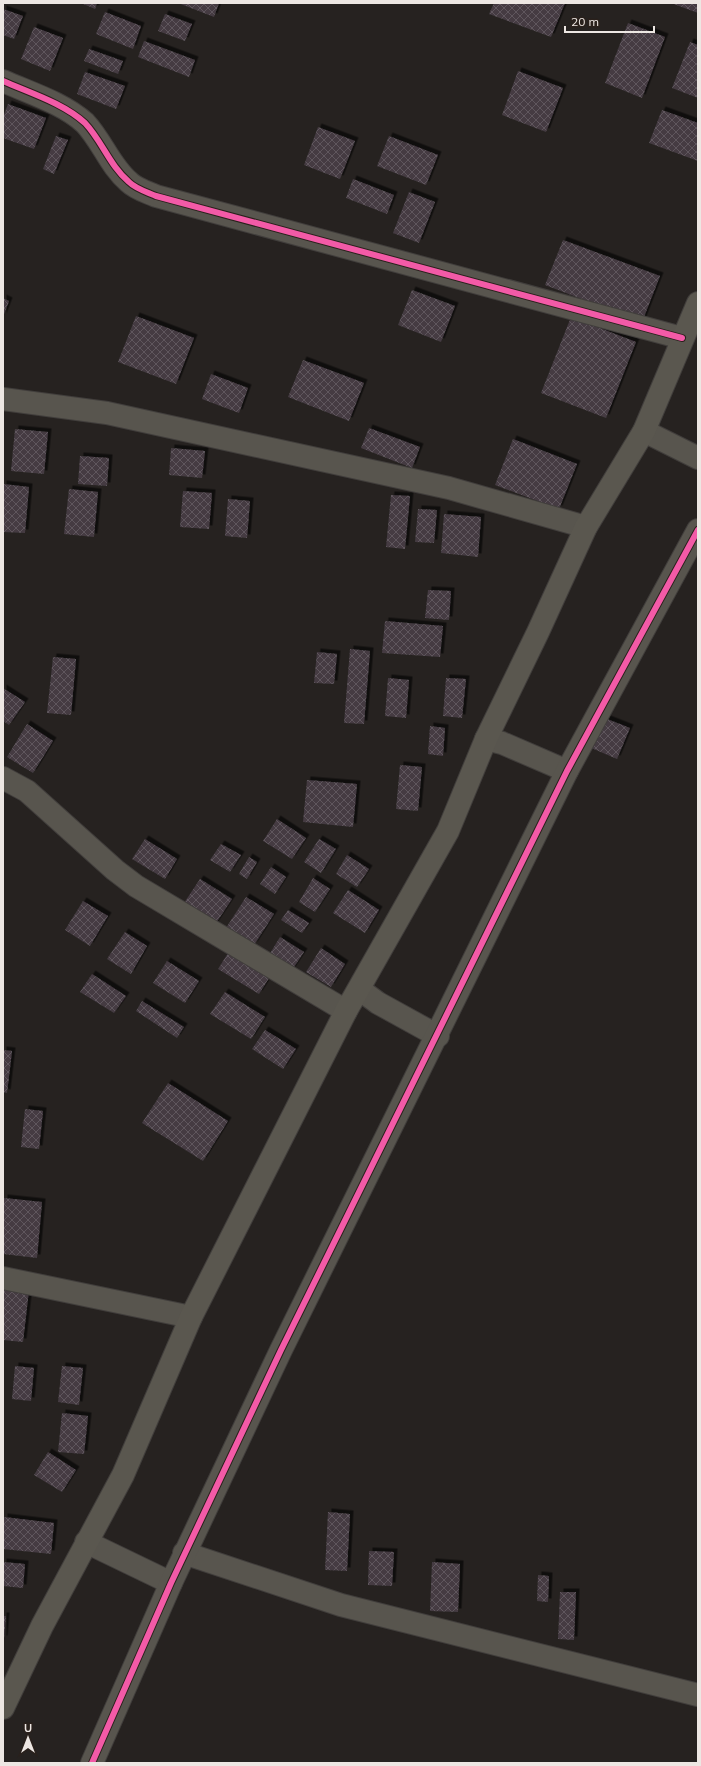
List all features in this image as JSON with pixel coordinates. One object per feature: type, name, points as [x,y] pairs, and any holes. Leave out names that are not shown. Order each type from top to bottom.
[{"type":"main road","points":[[3,1708],[42,1626],[94,1545],[191,1317],[346,1011],[448,831],[494,741],[538,632],[586,527],[644,431],[698,303]]},
{"type":"street","points":[[3,82],[70,112],[84,123],[93,133],[120,174],[130,183],[156,196],[682,338]]},
{"type":"street","points":[[3,398],[108,413],[450,488],[586,527]]},
{"type":"street","points":[[644,431],[698,458]]},
{"type":"street","points":[[92,1763],[167,1580],[184,1553],[432,1033],[563,769],[698,530]]},
{"type":"street","points":[[494,741],[563,769]]},
{"type":"street","points":[[3,778],[27,791],[115,870],[136,886],[346,1011]]},
{"type":"street","points":[[359,989],[378,1003],[432,1033]]},
{"type":"street","points":[[3,1278],[191,1317]]},
{"type":"street","points":[[94,1545],[167,1580]]},
{"type":"street","points":[[184,1553],[341,1605],[698,1695]]},
{"type":"building","points":[[81,3],[97,3],[95,9]]},
{"type":"building","points":[[178,3],[219,3],[214,17]]},
{"type":"building","points":[[494,3],[565,3],[551,37],[489,14]]},
{"type":"building","points":[[671,3],[698,3],[698,13]]},
{"type":"building","points":[[3,9],[23,16],[14,39],[3,35]]},
{"type":"building","points":[[105,12],[141,26],[133,49],[96,34]]},
{"type":"building","points":[[165,14],[192,24],[185,41],[158,31]]},
{"type":"building","points":[[628,23],[665,37],[642,98],[605,83]]},
{"type":"building","points":[[34,27],[63,38],[50,71],[21,59]]},
{"type":"building","points":[[144,41],[195,60],[189,77],[138,57]]},
{"type":"building","points":[[690,42],[698,45],[698,98],[672,88]]},
{"type":"building","points":[[89,49],[123,61],[118,74],[84,61]]},
{"type":"building","points":[[518,71],[563,88],[546,132],[502,115]]},
{"type":"building","points":[[85,72],[125,86],[116,109],[77,94]]},
{"type":"building","points":[[8,104],[46,118],[34,149],[3,138],[3,117]]},
{"type":"building","points":[[662,110],[698,123],[698,161],[649,143]]},
{"type":"building","points":[[318,127],[355,141],[340,179],[304,165]]},
{"type":"building","points":[[56,136],[68,140],[54,174],[43,169]]},
{"type":"building","points":[[389,136],[438,155],[426,185],[377,166]]},
{"type":"building","points":[[353,179],[394,195],[387,214],[346,198]]},
{"type":"building","points":[[409,192],[435,202],[419,243],[393,233]]},
{"type":"building","points":[[563,240],[660,276],[642,322],[545,285]]},
{"type":"building","points":[[412,290],[455,306],[441,342],[398,325]]},
{"type":"building","points":[[3,298],[9,301],[3,317]]},
{"type":"building","points":[[136,316],[194,338],[176,384],[118,362]]},
{"type":"building","points":[[571,317],[636,342],[606,418],[541,393]]},
{"type":"building","points":[[303,360],[364,383],[349,421],[288,397]]},
{"type":"building","points":[[211,374],[248,388],[239,413],[202,399]]},
{"type":"building","points":[[369,428],[420,447],[412,468],[361,448]]},
{"type":"building","points":[[15,429],[48,432],[44,474],[11,471]]},
{"type":"building","points":[[513,439],[577,464],[559,509],[495,485]]},
{"type":"building","points":[[171,448],[205,451],[202,478],[169,475]]},
{"type":"building","points":[[80,456],[109,458],[107,486],[78,484]]},
{"type":"building","points":[[3,484],[29,487],[25,533],[3,532]]},
{"type":"building","points":[[69,489],[98,492],[94,537],[64,534]]},
{"type":"building","points":[[183,491],[212,493],[209,529],[180,527]]},
{"type":"building","points":[[391,495],[410,496],[405,549],[386,547]]},
{"type":"building","points":[[228,499],[250,501],[247,538],[225,536]]},
{"type":"building","points":[[418,509],[437,510],[434,543],[415,542]]},
{"type":"building","points":[[444,514],[481,517],[478,557],[441,553]]},
{"type":"building","points":[[428,590],[451,591],[449,620],[425,618]]},
{"type":"building","points":[[385,621],[443,626],[440,657],[382,653]]},
{"type":"building","points":[[350,649],[370,651],[364,724],[344,723]]},
{"type":"building","points":[[317,652],[337,654],[334,684],[314,683]]},
{"type":"building","points":[[53,657],[76,659],[71,715],[47,713]]},
{"type":"building","points":[[388,678],[409,680],[406,718],[385,716]]},
{"type":"building","points":[[446,678],[466,679],[462,718],[443,716]]},
{"type":"building","points":[[3,688],[25,702],[9,725],[3,721]]},
{"type":"building","points":[[602,717],[630,728],[617,759],[589,747]]},
{"type":"building","points":[[27,724],[53,741],[33,773],[7,757]]},
{"type":"building","points":[[430,726],[445,728],[443,756],[428,754]]},
{"type":"building","points":[[400,765],[422,767],[418,811],[396,809]]},
{"type":"building","points":[[307,780],[357,784],[353,827],[303,822]]},
{"type":"building","points":[[277,819],[306,838],[292,859],[263,841]]},
{"type":"building","points":[[145,839],[177,859],[165,879],[132,859]]},
{"type":"building","points":[[319,839],[336,849],[321,873],[304,862]]},
{"type":"building","points":[[221,844],[241,855],[230,872],[210,860]]},
{"type":"building","points":[[347,855],[369,869],[357,887],[336,874]]},
{"type":"building","points":[[249,857],[257,862],[247,879],[239,874]]},
{"type":"building","points":[[271,867],[286,877],[275,894],[260,884]]},
{"type":"building","points":[[313,878],[330,889],[315,912],[299,902]]},
{"type":"building","points":[[200,879],[232,899],[214,926],[182,906]]},
{"type":"building","points":[[348,890],[379,910],[365,933],[333,913]]},
{"type":"building","points":[[246,897],[274,914],[254,945],[226,928]]},
{"type":"building","points":[[83,901],[108,916],[90,946],[65,930]]},
{"type":"building","points":[[288,910],[309,923],[302,933],[281,920]]},
{"type":"building","points":[[125,932],[147,946],[131,974],[107,959]]},
{"type":"building","points":[[280,937],[304,952],[292,970],[269,955]]},
{"type":"building","points":[[321,948],[345,964],[331,987],[306,972]]},
{"type":"building","points":[[230,950],[271,975],[259,994],[218,969]]},
{"type":"building","points":[[167,961],[199,981],[185,1003],[153,983]]},
{"type":"building","points":[[92,974],[126,996],[114,1013],[80,992]]},
{"type":"building","points":[[225,992],[265,1017],[251,1039],[210,1014]]},
{"type":"building","points":[[142,1001],[184,1027],[177,1038],[136,1011]]},
{"type":"building","points":[[265,1030],[296,1049],[283,1069],[252,1049]]},
{"type":"building","points":[[3,1050],[12,1051],[7,1093],[3,1092]]},
{"type":"building","points":[[168,1083],[228,1121],[203,1161],[142,1123]]},
{"type":"building","points":[[25,1109],[43,1111],[39,1149],[21,1147]]},
{"type":"building","points":[[4,1198],[42,1202],[37,1258],[3,1254]]},
{"type":"building","points":[[3,1287],[29,1290],[23,1342],[3,1340]]},
{"type":"building","points":[[15,1366],[34,1368],[31,1401],[12,1399]]},
{"type":"building","points":[[62,1366],[83,1368],[79,1405],[58,1402]]},
{"type":"building","points":[[62,1413],[88,1416],[84,1454],[58,1452]]},
{"type":"building","points":[[48,1452],[76,1470],[62,1492],[34,1475]]},
{"type":"building","points":[[328,1512],[350,1514],[347,1571],[325,1570]]},
{"type":"building","points":[[4,1517],[54,1523],[51,1554],[3,1549]]},
{"type":"building","points":[[369,1551],[394,1552],[392,1586],[368,1585]]},
{"type":"building","points":[[3,1562],[25,1564],[23,1588],[3,1586]]},
{"type":"building","points":[[432,1562],[460,1564],[458,1612],[430,1611]]},
{"type":"building","points":[[538,1575],[549,1576],[548,1602],[537,1601]]},
{"type":"building","points":[[560,1592],[576,1592],[574,1640],[558,1639]]},
{"type":"building","points":[[3,1616],[6,1616],[4,1639],[3,1639]]},
{"type":"cycle path","points":[[3,81],[57,104],[76,116],[91,130],[122,176],[135,187],[156,196],[682,338]]},
{"type":"cycle path","points":[[92,1763],[171,1583],[281,1350],[567,771],[698,530]]}]
